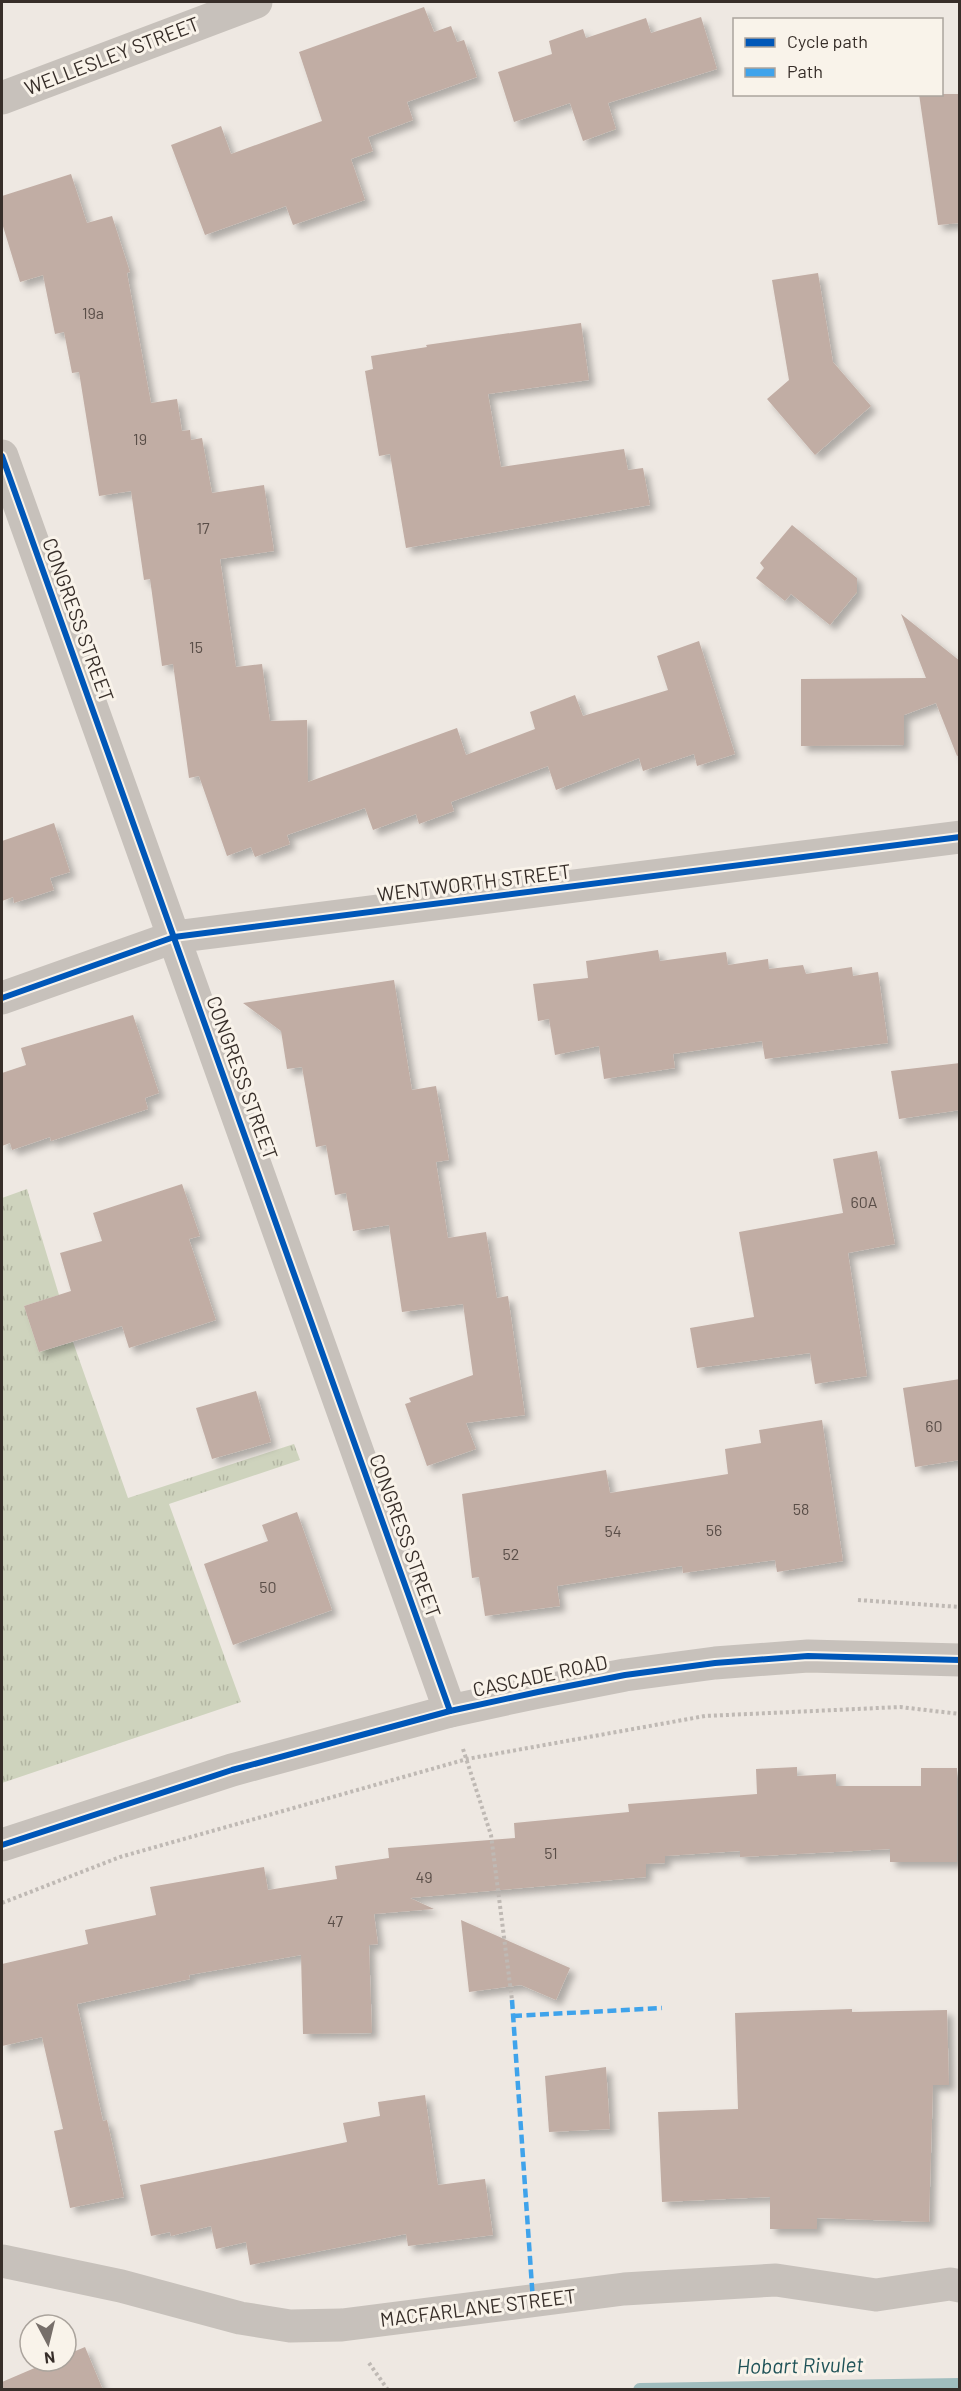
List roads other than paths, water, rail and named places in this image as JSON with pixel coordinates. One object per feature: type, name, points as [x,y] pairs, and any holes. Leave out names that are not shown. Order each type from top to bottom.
[{"type":"street","name":"WELLESLEY STREET","points":[[2,98],[256,2]]},
{"type":"street","name":"CONGRESS STREET","points":[[2,456],[450,1711]]},
{"type":"street","name":"WENTWORTH STREET","points":[[2,998],[174,938],[960,837]]},
{"type":"street","name":"CASCADE ROAD","points":[[2,1845],[232,1770],[450,1711],[625,1675],[716,1663],[808,1656],[960,1660]]},
{"type":"street","name":"MACFARLANE STREET","points":[[2,2261],[121,2286],[240,2318],[290,2326],[342,2325],[624,2289],[776,2280],[876,2295],[950,2284],[960,2286]]},
{"type":"waterway","name":"Hobart Rivulet","points":[[640,2390],[960,2385]]}]
